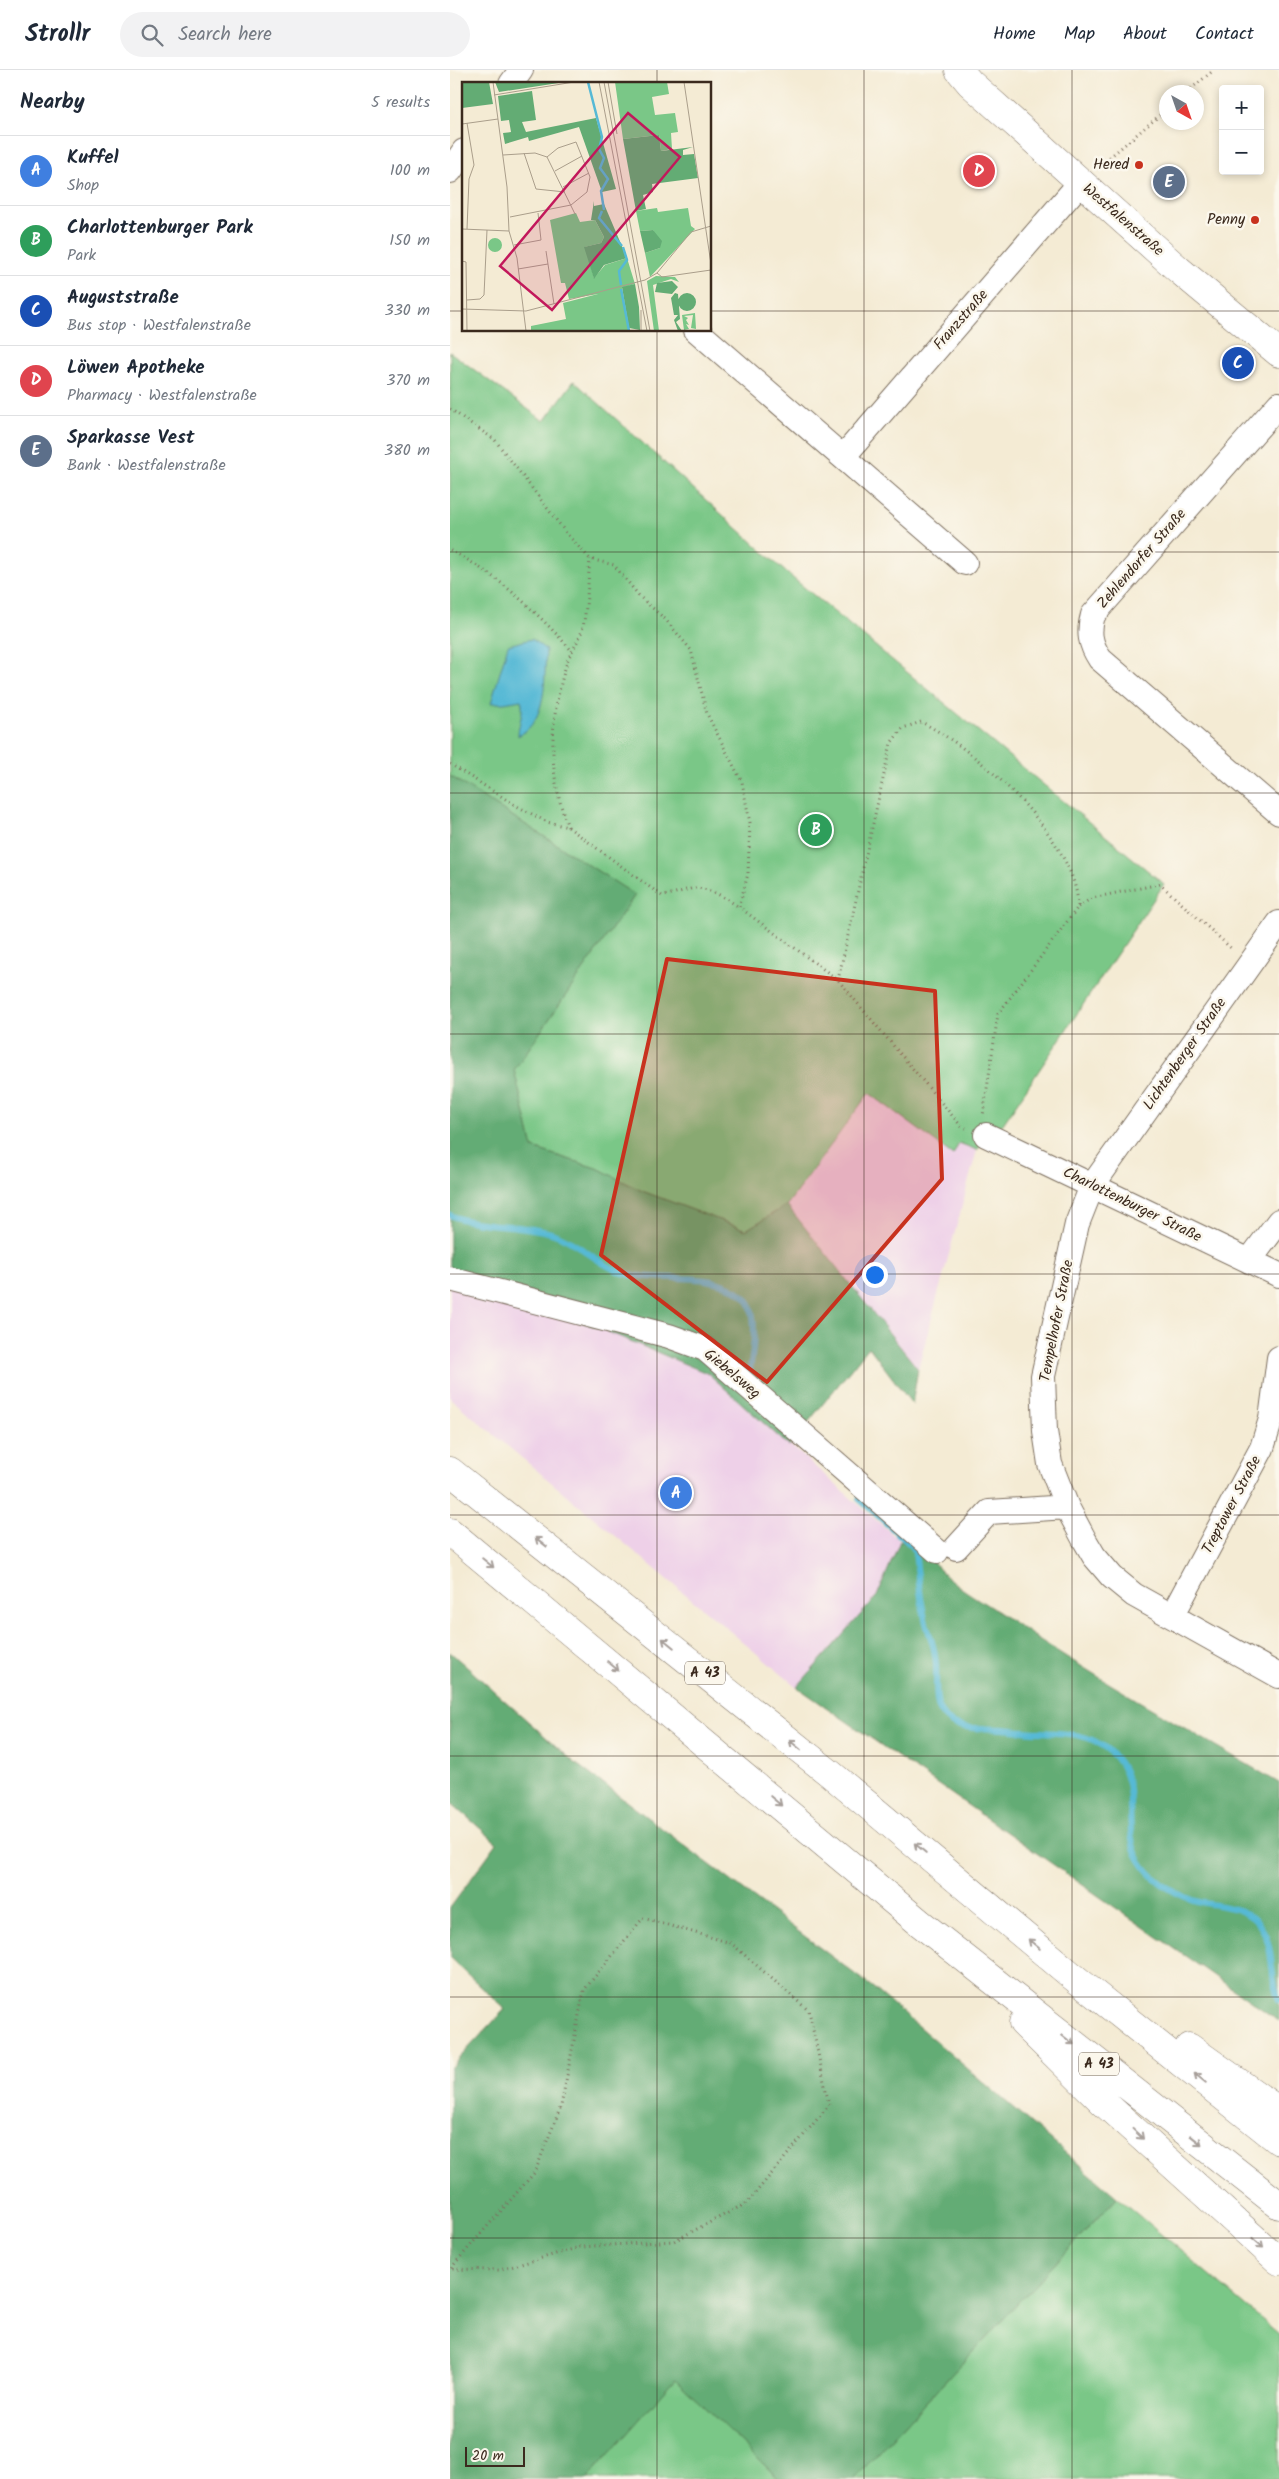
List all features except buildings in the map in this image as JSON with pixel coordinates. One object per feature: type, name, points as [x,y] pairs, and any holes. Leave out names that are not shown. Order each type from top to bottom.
[{"type":"main road","name":"Westfalenstraße","points":[[960,74],[1080,183],[1279,354]]},
{"type":"main road","name":"A 43","points":[[450,1471],[832,1775],[1071,1975],[1279,2141]]},
{"type":"main road","name":"A 43","points":[[450,1532],[739,1770],[920,1923],[1279,2205]]},
{"type":"main road","points":[[920,1923],[1102,2101],[1279,2261]]},
{"type":"main road","points":[[1071,1975],[1153,2020],[1279,2111]]},
{"type":"street","points":[[512,82],[521,70]]},
{"type":"street","points":[[450,171],[462,154]]},
{"type":"street","name":"Franzstraße","points":[[842,457],[1080,183]]},
{"type":"street","points":[[697,331],[965,563]]},
{"type":"street","name":"Zehlendorfer Straße","points":[[1279,404],[1093,615],[1089,628],[1094,648],[1100,658],[1279,813]]},
{"type":"street","name":"Lichtenberger Straße","points":[[1092,1186],[1279,923]]},
{"type":"street","name":"Charlottenburger Straße","points":[[983,1134],[1279,1275]]},
{"type":"street","name":"Tempelhofer Straße","points":[[1092,1186],[1077,1224],[1044,1376],[1045,1430],[1050,1464],[1067,1507],[1094,1556],[1112,1577],[1134,1595],[1279,1676]]},
{"type":"street","points":[[1249,1261],[1279,1221]]},
{"type":"street","name":"Giebelsweg","points":[[450,1279],[669,1336],[705,1348],[947,1550],[989,1512],[1067,1507]]},
{"type":"street","name":"Treptower Straße","points":[[1172,1616],[1262,1448],[1271,1419],[1279,1358]]},
{"type":"path","points":[[1196,85],[1214,70]]},
{"type":"path","points":[[1080,183],[1159,116]]},
{"type":"path","points":[[450,409],[495,440],[567,534],[590,559],[614,565],[640,597],[665,619],[691,650],[707,714],[742,782],[750,823],[748,874],[739,907]]},
{"type":"path","points":[[450,550],[469,560],[515,593],[531,607],[572,651]]},
{"type":"path","points":[[568,827],[558,798],[553,764],[553,730],[558,698],[572,651],[582,629],[590,559]]},
{"type":"path","points":[[838,980],[891,742],[903,728],[921,722],[934,728],[994,772],[1034,814],[1061,852],[1078,894],[1078,907]]},
{"type":"path","points":[[450,764],[515,805],[547,822],[568,827],[662,896],[676,895],[695,888],[722,896],[739,907],[838,980],[961,1126],[983,1134],[998,1014],[1078,907],[1092,898],[1160,884],[1249,964]]},
{"type":"path","points":[[643,1918],[731,1943],[809,2012],[829,2105],[747,2203],[674,2241],[580,2247],[500,2270],[450,2269],[534,2172],[561,2106],[584,1990],[643,1918]]},
{"type":"highlighted area","points":[[667,959],[935,991],[942,1179],[767,1382],[601,1255]]},
{"type":"shaded area","points":[[869,1093],[953,1155],[958,1143],[977,1150],[918,1369],[787,1205]]},
{"type":"shaded area","points":[[450,1275],[604,1330],[709,1374],[900,1541],[877,1596],[797,1687],[450,1398]]},
{"type":"green space","points":[[450,352],[544,421],[574,381],[788,574],[1164,884],[1003,1124],[977,1150],[959,1143],[953,1155],[869,1093],[787,1205],[746,1230],[642,1191],[599,1169],[533,1148],[514,1070],[635,895],[450,776]]},
{"type":"green space","points":[[450,776],[635,895],[514,1070],[533,1148],[599,1169],[642,1191],[746,1230],[787,1205],[918,1369],[912,1404],[869,1347],[789,1446],[709,1374],[604,1330],[450,1275]]},
{"type":"green space","points":[[900,1541],[927,1551],[940,1570],[958,1586],[1032,1635],[1137,1700],[1279,1783],[1279,2021],[797,1687],[877,1596]]},
{"type":"green space","points":[[450,1652],[574,1762],[876,1990],[1117,2197],[854,2479],[779,2479],[675,2379],[587,2479],[450,2479],[450,2068],[505,2009],[450,1958],[450,1908],[497,1843],[450,1802]]},
{"type":"green space","points":[[1117,2197],[1279,2334],[1279,2479],[854,2479]]},
{"type":"green space","points":[[675,2378],[779,2479],[587,2479]]},
{"type":"water","points":[[532,639],[546,650],[544,686],[540,710],[535,720],[528,729],[518,736],[522,709],[521,700],[491,703],[508,645]]},
{"type":"waterway","points":[[450,1215],[474,1222],[528,1228],[554,1234],[572,1242],[605,1265],[623,1273],[638,1276],[702,1280],[732,1288],[745,1297],[749,1303],[754,1321],[750,1370]]},
{"type":"waterway","points":[[859,1499],[912,1546],[915,1552],[923,1611],[934,1651],[937,1699],[942,1714],[948,1721],[964,1727],[1076,1735],[1101,1744],[1119,1763],[1126,1776],[1129,1790],[1133,1846],[1139,1859],[1149,1873],[1177,1893],[1193,1900],[1238,1910],[1254,1919],[1261,1927],[1268,1944],[1279,2000]]},
{"type":"place","name":"Hered","points":[[1139,165]]},
{"type":"place","name":"Löwen Apotheke","points":[[979,171]]},
{"type":"place","name":"Sparkasse Vest","points":[[1169,182]]},
{"type":"place","name":"Penny","points":[[1255,220]]},
{"type":"place","name":"Auguststraße","points":[[1238,363]]},
{"type":"place","name":"Charlottenburger Park","points":[[816,830]]},
{"type":"place","name":"Kuffel","points":[[676,1493]]}]
